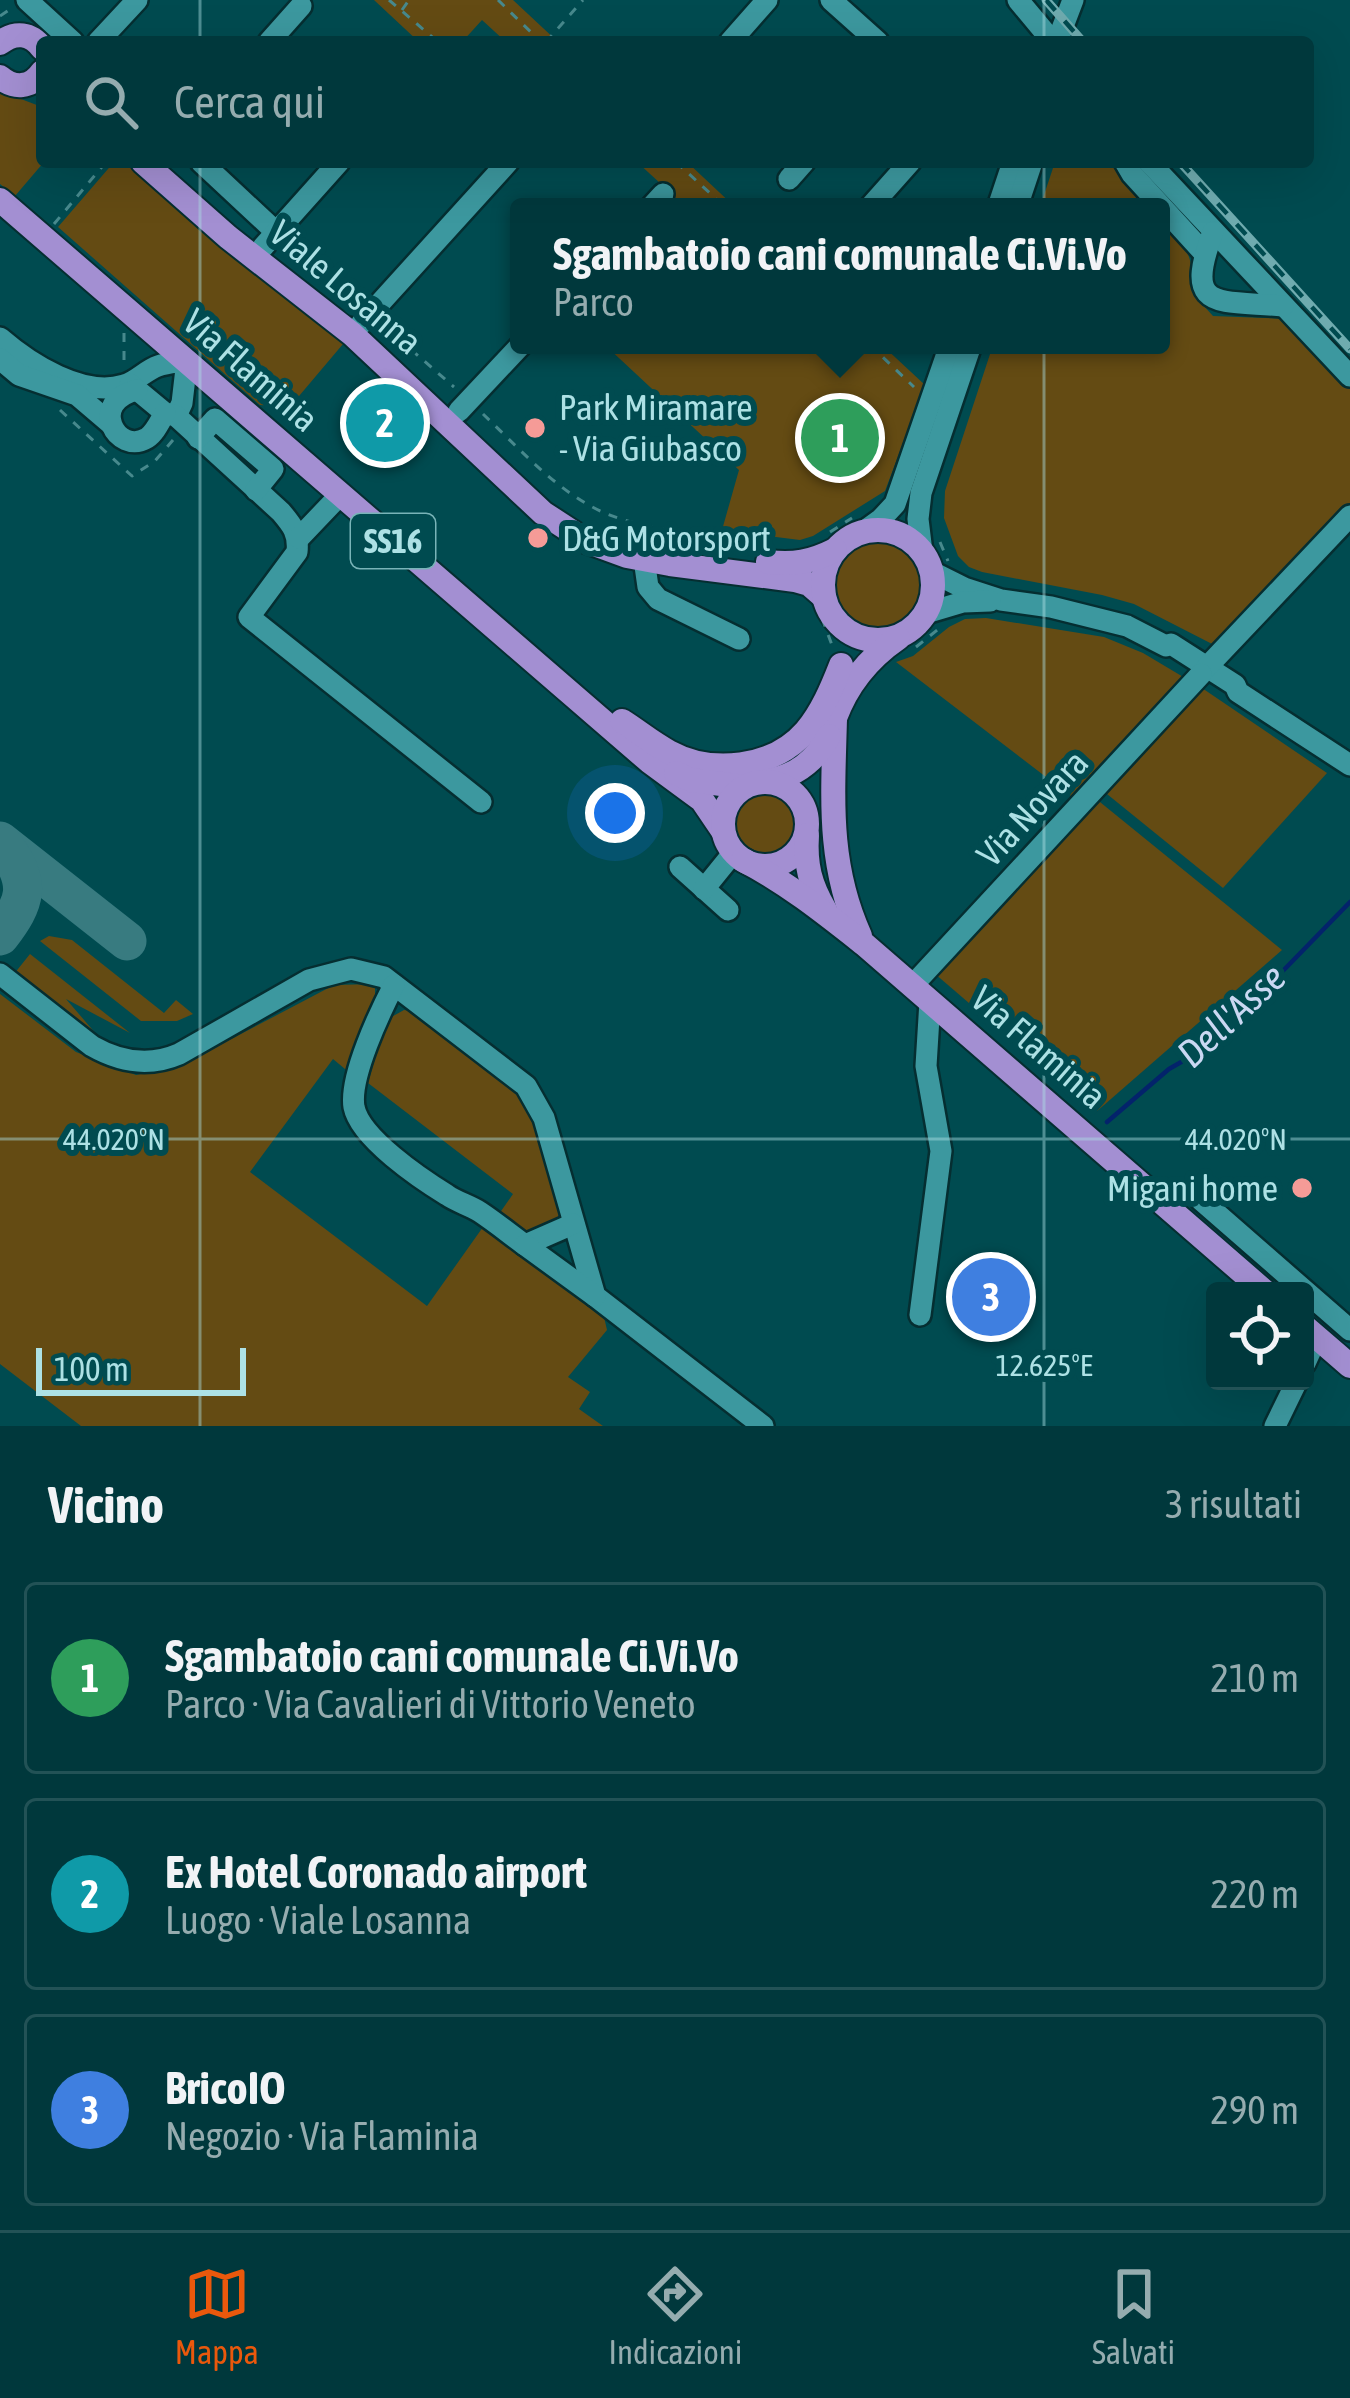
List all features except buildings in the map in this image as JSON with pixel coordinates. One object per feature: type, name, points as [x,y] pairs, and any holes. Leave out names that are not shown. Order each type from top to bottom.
[{"type":"main road","points":[[10,10],[31,38]]},
{"type":"main road","name":"Viale Losanna","points":[[150,168],[352,334],[543,513],[586,542],[644,559],[795,580],[809,584],[819,603]]},
{"type":"main road","name":"Viale Losanna","points":[[175,168],[370,323],[464,406],[552,502],[593,529],[630,542],[793,565],[813,561],[831,542]]},
{"type":"main road","name":"Via Flaminia","points":[[0,200],[131,323],[187,361],[649,761],[702,800],[733,848],[864,944],[1254,1282]]},
{"type":"main road","points":[[835,718],[797,851],[784,862],[759,866],[733,848],[723,817],[728,802],[756,784],[784,778],[809,764],[820,752],[835,718],[875,654],[907,642],[936,618],[927,562],[906,538],[862,522],[848,539],[831,542],[819,603],[840,626],[865,639],[907,642]]},
{"type":"main road","points":[[840,626],[833,843],[848,910],[864,944]]},
{"type":"main road","points":[[567,691],[671,754],[705,765],[736,766],[767,758],[803,734],[824,703],[836,660]]},
{"type":"main road","points":[[649,761],[692,780],[791,790],[802,802],[807,823]]},
{"type":"main road","name":"Via Flaminia","points":[[807,823],[805,862],[812,888],[830,917]]},
{"type":"main road","points":[[1314,1335],[1350,1366]]},
{"type":"street","points":[[104,36],[137,0]]},
{"type":"street","points":[[735,36],[767,0]]},
{"type":"street","points":[[831,0],[871,36]]},
{"type":"street","points":[[1002,0],[1048,36]]},
{"type":"street","points":[[1054,36],[1073,0]]},
{"type":"street","points":[[1072,36],[1086,0]]},
{"type":"street","points":[[274,36],[301,6]]},
{"type":"street","points":[[10,10],[31,38]]},
{"type":"street","name":"Viale Losanna","points":[[206,168],[269,240]]},
{"type":"street","points":[[269,240],[334,168]]},
{"type":"street","points":[[370,323],[503,168]]},
{"type":"street","points":[[878,198],[905,168]]},
{"type":"street","points":[[1003,198],[1021,168]]},
{"type":"street","points":[[1018,198],[1022,168]]},
{"type":"street","points":[[1128,168],[1154,198]]},
{"type":"street","points":[[1154,168],[1350,376]]},
{"type":"street","points":[[1170,216],[1204,254]]},
{"type":"street","points":[[1213,232],[1200,275],[1207,294],[1220,301],[1283,305]]},
{"type":"street","points":[[111,424],[111,407],[134,380],[146,351],[131,323]]},
{"type":"street","points":[[0,338],[33,365],[81,385],[118,387],[159,366],[187,361],[174,411]]},
{"type":"street","points":[[464,406],[513,354]]},
{"type":"street","points":[[862,522],[881,519],[895,504],[947,354]]},
{"type":"street","points":[[968,354],[921,493],[917,519],[927,562],[964,588],[1001,600],[1096,617],[1166,646],[1172,644],[1204,671],[1235,686],[1350,765]]},
{"type":"street","points":[[0,359],[19,375],[77,394],[121,437],[136,442],[152,436],[199,393],[220,389]]},
{"type":"street","points":[[134,380],[174,411],[281,512],[299,538]]},
{"type":"street","points":[[340,495],[299,538],[297,551],[249,617],[481,802]]},
{"type":"street","name":"Via Novara","points":[[921,994],[1204,671],[1350,516]]},
{"type":"street","points":[[644,559],[648,587],[658,598],[739,639]]},
{"type":"street","points":[[936,618],[963,602],[1001,600]]},
{"type":"street","points":[[704,889],[733,848]]},
{"type":"street","points":[[680,867],[728,910]]},
{"type":"street","points":[[0,974],[92,1046],[107,1055],[139,1062],[179,1054],[309,980],[352,969],[384,977],[526,1086],[544,1118],[595,1297]]},
{"type":"street","points":[[394,985],[376,1018],[354,1088],[356,1113],[381,1146],[448,1197],[478,1210],[763,1426]]},
{"type":"street","name":"Via Flaminia","points":[[920,1315],[941,1151],[926,1066],[921,994]]},
{"type":"street","points":[[1201,1200],[1276,1258],[1350,1330]]},
{"type":"street","points":[[525,1245],[573,1224]]},
{"type":"street","points":[[1191,1228],[1276,1258]]},
{"type":"street","points":[[1275,1426],[1293,1390]]},
{"type":"path","points":[[389,0],[431,36]]},
{"type":"path","points":[[401,11],[409,0]]},
{"type":"path","points":[[498,0],[537,36]]},
{"type":"path","points":[[550,36],[583,0]]},
{"type":"path","points":[[43,237],[101,168]]},
{"type":"path","points":[[682,168],[714,198]]},
{"type":"path","points":[[131,323],[134,380]]},
{"type":"path","points":[[370,323],[563,486],[607,514],[650,526],[776,544]]},
{"type":"path","points":[[871,362],[876,354]]},
{"type":"path","points":[[879,354],[914,387]]},
{"type":"path","points":[[831,542],[862,522]]},
{"type":"path","points":[[819,603],[836,660]]},
{"type":"path","points":[[907,642],[928,640],[936,618]]},
{"type":"shaded area","points":[[374,0],[513,0],[552,36],[499,36],[482,20],[467,36],[413,36]]},
{"type":"shaded area","points":[[0,91],[36,105],[39,168],[15,196],[0,184]]},
{"type":"shaded area","points":[[109,168],[134,168],[237,260],[343,344],[283,415],[273,406],[260,405],[58,227]]},
{"type":"shaded area","points":[[644,168],[693,168],[725,198],[669,198],[672,194]]},
{"type":"shaded area","points":[[1053,168],[1123,168],[1146,198],[1043,198]]},
{"type":"shaded area","points":[[1170,227],[1187,251],[1193,294],[1213,316],[1288,319],[1350,385],[1350,504],[1218,647],[1134,604],[969,567],[958,556],[944,518],[945,491],[990,354],[1170,354]]},
{"type":"shaded area","points":[[615,354],[892,354],[925,385],[885,491],[813,536],[800,540],[722,530],[739,470]]},
{"type":"shaded area","points":[[878,541],[910,554],[923,586],[910,618],[878,631],[846,618],[833,586],[846,554]]},
{"type":"shaded area","points":[[986,618],[1104,637],[1190,681],[1076,800],[896,662],[913,656],[965,619]]},
{"type":"shaded area","points":[[1199,686],[1327,773],[1223,888],[1102,790]]},
{"type":"shaded area","points":[[765,792],[788,801],[797,824],[788,847],[765,856],[742,847],[733,824],[742,801]]},
{"type":"shaded area","points":[[1095,798],[1282,950],[1096,1112],[934,973]]},
{"type":"shaded area","points":[[49,936],[72,940],[164,1013],[176,1000],[193,1014],[177,1021],[141,1021],[40,941]]},
{"type":"shaded area","points":[[30,954],[130,1033],[66,999],[103,1042],[14,974]]},
{"type":"shaded area","points":[[375,984],[375,998],[351,1074],[333,1059],[250,1172],[427,1306],[483,1227],[604,1317],[607,1330],[568,1377],[590,1392],[579,1409],[603,1426],[81,1426],[0,1364],[0,994],[76,1052],[136,1075],[182,1065],[334,985]]},
{"type":"shaded area","points":[[404,1010],[425,1013],[520,1085],[542,1119],[563,1204],[554,1227],[527,1232],[499,1214],[513,1194],[368,1083],[386,1020]]},
{"type":"waterway","name":"Dell'Asse","points":[[1107,1122],[1190,1057],[1222,1018],[1276,978],[1350,902]]},
{"type":"taxiway","points":[[0,841],[127,941]]},
{"type":"taxiway","points":[[0,936],[16,913],[22,893],[19,872],[5,847]]},
{"type":"railway","points":[[1046,0],[1078,36]]},
{"type":"railway","points":[[1185,168],[1350,349]]},
{"type":"place","name":"Ex Hotel Coronado airport","points":[[385,423]]},
{"type":"place","name":"Park Miramare - Via Giubasco","points":[[535,428]]},
{"type":"place","name":"Sgambatoio cani comunale Ci.Vi.Vo","points":[[840,438]]},
{"type":"place","name":"D&G Motorsport","points":[[538,538]]},
{"type":"place","name":"Migani home","points":[[1302,1188]]},
{"type":"place","name":"BricoIO","points":[[991,1297]]}]
